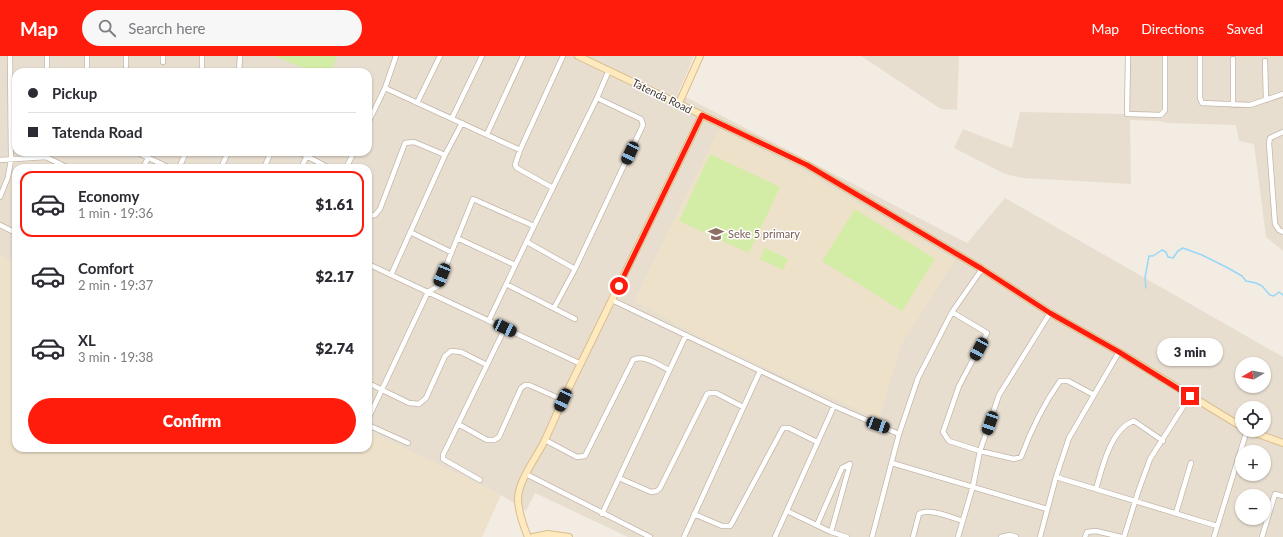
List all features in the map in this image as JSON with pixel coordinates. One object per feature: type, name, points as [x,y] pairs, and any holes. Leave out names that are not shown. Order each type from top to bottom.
[{"type":"street","points":[[0,197],[8,177],[11,160],[10,56]]},
{"type":"street","points":[[47,56],[47,68]]},
{"type":"street","points":[[87,56],[87,68]]},
{"type":"street","points":[[126,56],[126,66]]},
{"type":"street","points":[[163,56],[163,62]]},
{"type":"street","points":[[202,56],[202,68]]},
{"type":"street","points":[[239,68],[240,56]]},
{"type":"street","points":[[372,114],[385,88],[396,56]]},
{"type":"street","points":[[418,104],[440,56]]},
{"type":"street","points":[[452,118],[482,56]]},
{"type":"street","points":[[487,134],[523,56]]},
{"type":"street","points":[[553,188],[516,167],[515,162],[563,56]]},
{"type":"street","name":"Tatenda Road","points":[[578,56],[807,165],[982,269],[1050,313],[1119,352],[1235,423]]},
{"type":"street","points":[[679,103],[700,56]]},
{"type":"street","points":[[1128,56],[1127,114],[1161,115],[1165,110],[1165,56]]},
{"type":"street","points":[[1200,56],[1200,101],[1205,104],[1250,104],[1283,94]]},
{"type":"street","points":[[1233,60],[1233,105]]},
{"type":"street","points":[[1265,61],[1266,100]]},
{"type":"street","points":[[489,320],[598,98],[608,70]]},
{"type":"street","points":[[385,88],[520,150]]},
{"type":"street","points":[[554,308],[575,269],[643,125],[641,119],[598,98]]},
{"type":"street","points":[[528,537],[522,523],[519,507],[518,497],[520,488],[702,115]]},
{"type":"street","points":[[391,275],[445,155],[462,123]]},
{"type":"street","points":[[1283,132],[1270,138],[1269,143],[1275,224],[1279,230],[1283,232]]},
{"type":"street","points":[[372,215],[375,215],[380,209],[405,143],[414,142],[445,155]]},
{"type":"street","points":[[0,160],[39,156]]},
{"type":"street","points":[[47,156],[55,164]]},
{"type":"street","points":[[144,156],[161,164]]},
{"type":"street","points":[[303,164],[307,156],[322,164]]},
{"type":"street","points":[[145,164],[148,158]]},
{"type":"street","points":[[372,411],[428,292],[438,286],[473,199],[534,226]]},
{"type":"street","points":[[0,225],[12,231]]},
{"type":"street","points":[[410,232],[451,252]]},
{"type":"street","points":[[457,238],[515,265]]},
{"type":"street","points":[[527,242],[575,269]]},
{"type":"street","points":[[372,266],[581,364]]},
{"type":"street","points":[[872,537],[899,434],[918,378],[952,312],[982,269]]},
{"type":"street","points":[[506,284],[576,319]]},
{"type":"street","points":[[612,300],[834,406],[899,434]]},
{"type":"street","points":[[952,312],[987,333],[959,386],[943,432],[949,441],[980,451],[1014,459],[1021,457],[1030,432],[1060,381],[1068,381],[1094,395]]},
{"type":"street","points":[[958,537],[973,486],[980,451],[999,396],[1050,313]]},
{"type":"street","points":[[480,480],[443,459],[443,455],[505,328]]},
{"type":"street","points":[[602,514],[686,335]]},
{"type":"street","points":[[372,385],[409,402],[418,404],[426,398],[445,356],[451,351],[461,352],[487,366]]},
{"type":"street","points":[[1040,537],[1056,477],[1069,438],[1119,352]]},
{"type":"street","points":[[544,440],[577,457],[585,456],[634,360],[636,358],[643,358],[670,370]]},
{"type":"street","points":[[684,537],[760,371]]},
{"type":"street","points":[[458,424],[486,440],[494,440],[499,437],[521,388],[525,385],[529,385],[563,400]]},
{"type":"street","points":[[619,478],[651,492],[657,491],[660,488],[708,394],[716,393],[743,407]]},
{"type":"street","points":[[1085,537],[1087,532],[1096,530],[1123,537],[1150,459],[1163,441],[1190,396]]},
{"type":"street","points":[[775,537],[834,406]]},
{"type":"street","points":[[1096,489],[1106,455],[1126,423],[1134,421],[1163,441]]},
{"type":"street","points":[[372,427],[408,443]]},
{"type":"street","points":[[694,514],[722,526],[730,526],[783,428],[789,428],[817,442]]},
{"type":"street","points":[[1214,537],[1245,437]]},
{"type":"street","points":[[1264,437],[1283,443]]},
{"type":"street","points":[[892,463],[1048,508]]},
{"type":"street","points":[[1176,513],[1191,463]]},
{"type":"street","points":[[817,525],[842,468],[850,464],[831,532]]},
{"type":"street","points":[[526,474],[602,514],[650,537]]},
{"type":"street","points":[[1056,477],[1217,526]]},
{"type":"street","points":[[1262,537],[1275,494],[1283,496]]},
{"type":"street","points":[[787,511],[831,532],[847,537]]},
{"type":"street","points":[[913,537],[919,514],[922,512],[931,511],[963,521]]},
{"type":"street","points":[[533,537],[548,534],[569,537]]},
{"type":"street","points":[[1001,537],[1016,537]]},
{"type":"shaded area","points":[[0,56],[694,56],[678,93],[967,243],[1005,198],[1283,357],[1283,537],[628,537],[535,493],[526,511],[501,495],[372,433],[372,164],[12,164],[12,262],[0,256]]},
{"type":"shaded area","points":[[861,56],[959,56],[957,110],[941,109]]},
{"type":"shaded area","points":[[1125,56],[1283,56],[1283,251],[1266,237],[1254,144],[1239,141],[1236,125],[1168,123],[1158,121],[1130,120],[1131,184],[1022,178],[1005,174],[954,148],[963,129],[1012,148],[1020,112],[1125,114]]},
{"type":"shaded area","points":[[719,129],[797,168],[955,260],[901,345],[879,419],[714,344],[634,301]]},
{"type":"shaded area","points":[[0,256],[12,262],[12,452],[372,452],[372,433],[501,495],[482,537],[0,537]]},
{"type":"green space","points":[[274,56],[337,56],[332,68],[303,68]]},
{"type":"green space","points":[[710,154],[780,187],[749,253],[679,221]]},
{"type":"green space","points":[[855,209],[935,259],[902,311],[822,261]]},
{"type":"green space","points":[[765,248],[788,259],[783,270],[760,259]]},
{"type":"waterway","points":[[1146,288],[1145,278],[1149,256],[1153,256],[1162,250],[1166,252],[1168,257],[1173,258],[1178,251],[1183,248],[1202,255],[1228,268],[1242,276],[1246,281],[1262,286],[1270,295],[1274,296],[1279,292],[1283,295]]},
{"type":"place","name":"Seke 5 primary","points":[[716,234]]},
{"type":"route","points":[[619,286],[702,115],[807,165],[982,269],[1050,313],[1119,352],[1190,396]]}]
